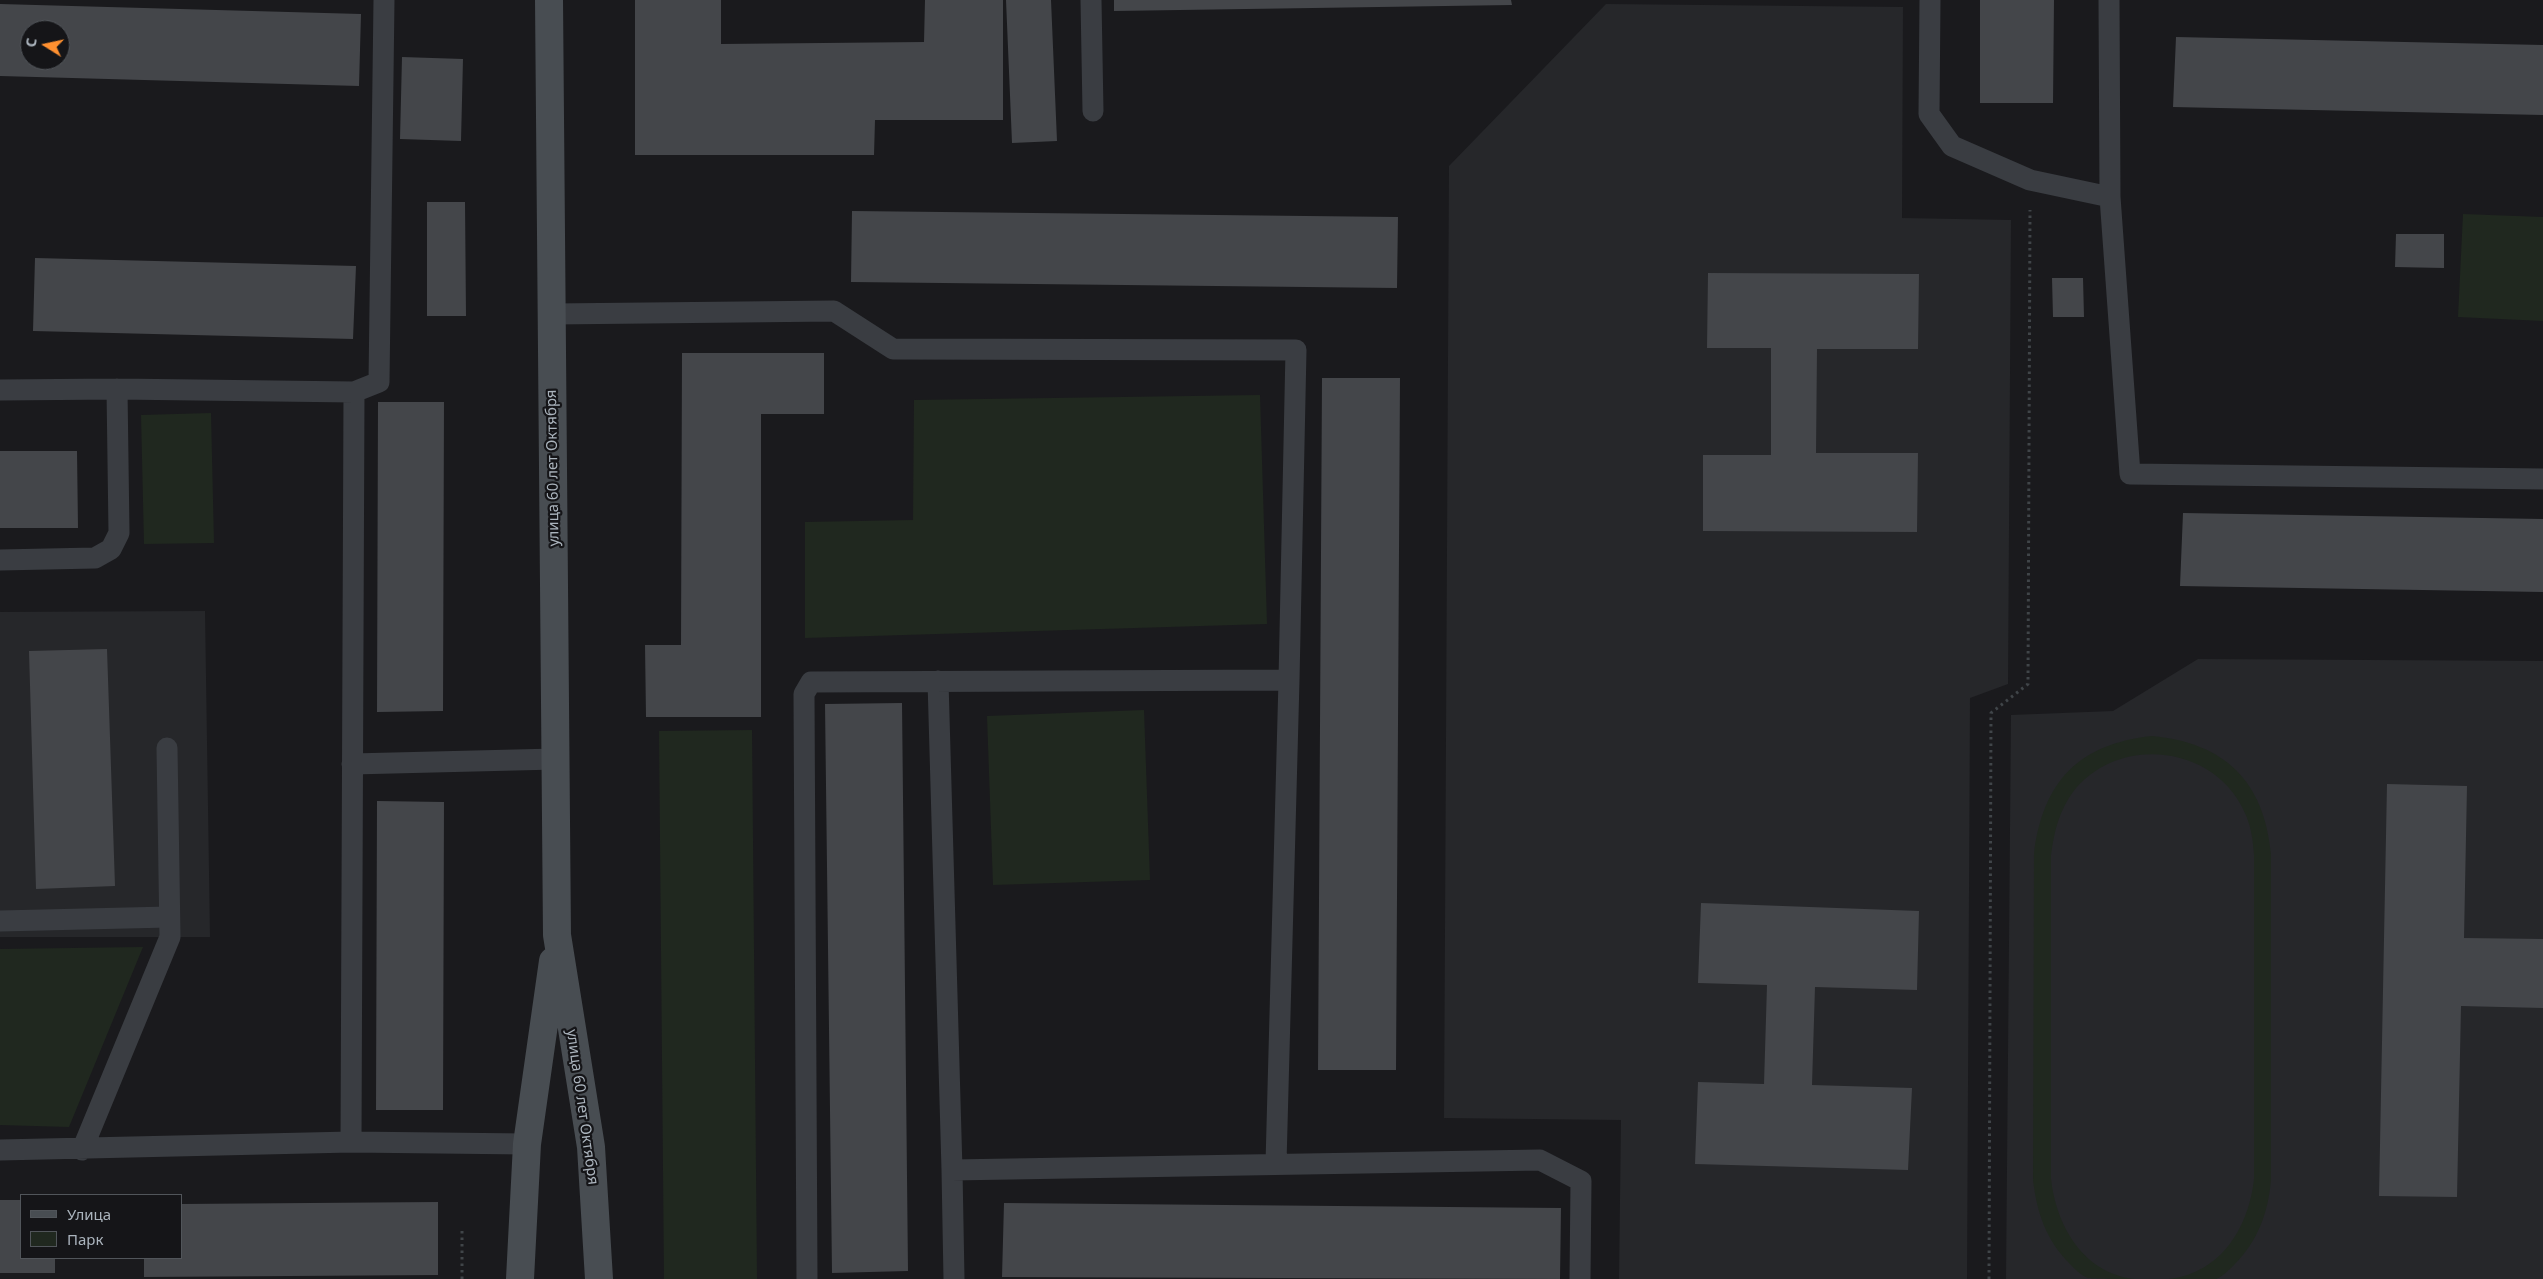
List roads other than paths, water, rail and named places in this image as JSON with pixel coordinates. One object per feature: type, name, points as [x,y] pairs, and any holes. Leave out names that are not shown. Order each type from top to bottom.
[{"type":"main road","name":"улица 60 лет Октября","points":[[520,1279],[526,1144],[557,935],[549,0]]},
{"type":"main road","name":"улица 60 лет Октября","points":[[557,935],[591,1147],[599,1279]]},
{"type":"lane","points":[[0,390],[117,389],[354,392],[379,382],[384,0]]},
{"type":"lane","points":[[1091,0],[1093,111]]},
{"type":"lane","points":[[1930,0],[1929,114],[1952,146],[2030,180],[2110,197]]},
{"type":"lane","points":[[2109,0],[2110,197],[2130,474],[2543,479]]},
{"type":"lane","points":[[553,314],[834,311],[892,349],[1296,350],[1276,1163]]},
{"type":"lane","points":[[0,560],[95,558],[111,549],[119,532],[117,389]]},
{"type":"lane","points":[[351,1142],[354,392]]},
{"type":"lane","points":[[938,680],[954,1279]]},
{"type":"lane","points":[[807,1279],[804,694],[811,682],[1289,680]]},
{"type":"lane","points":[[82,1150],[170,936],[168,917],[167,748]]},
{"type":"lane","points":[[352,764],[556,759]]},
{"type":"lane","points":[[0,922],[168,917]]},
{"type":"lane","points":[[0,1150],[82,1150],[351,1142],[526,1144]]},
{"type":"lane","points":[[952,1170],[1540,1160],[1581,1181],[1580,1279]]}]
